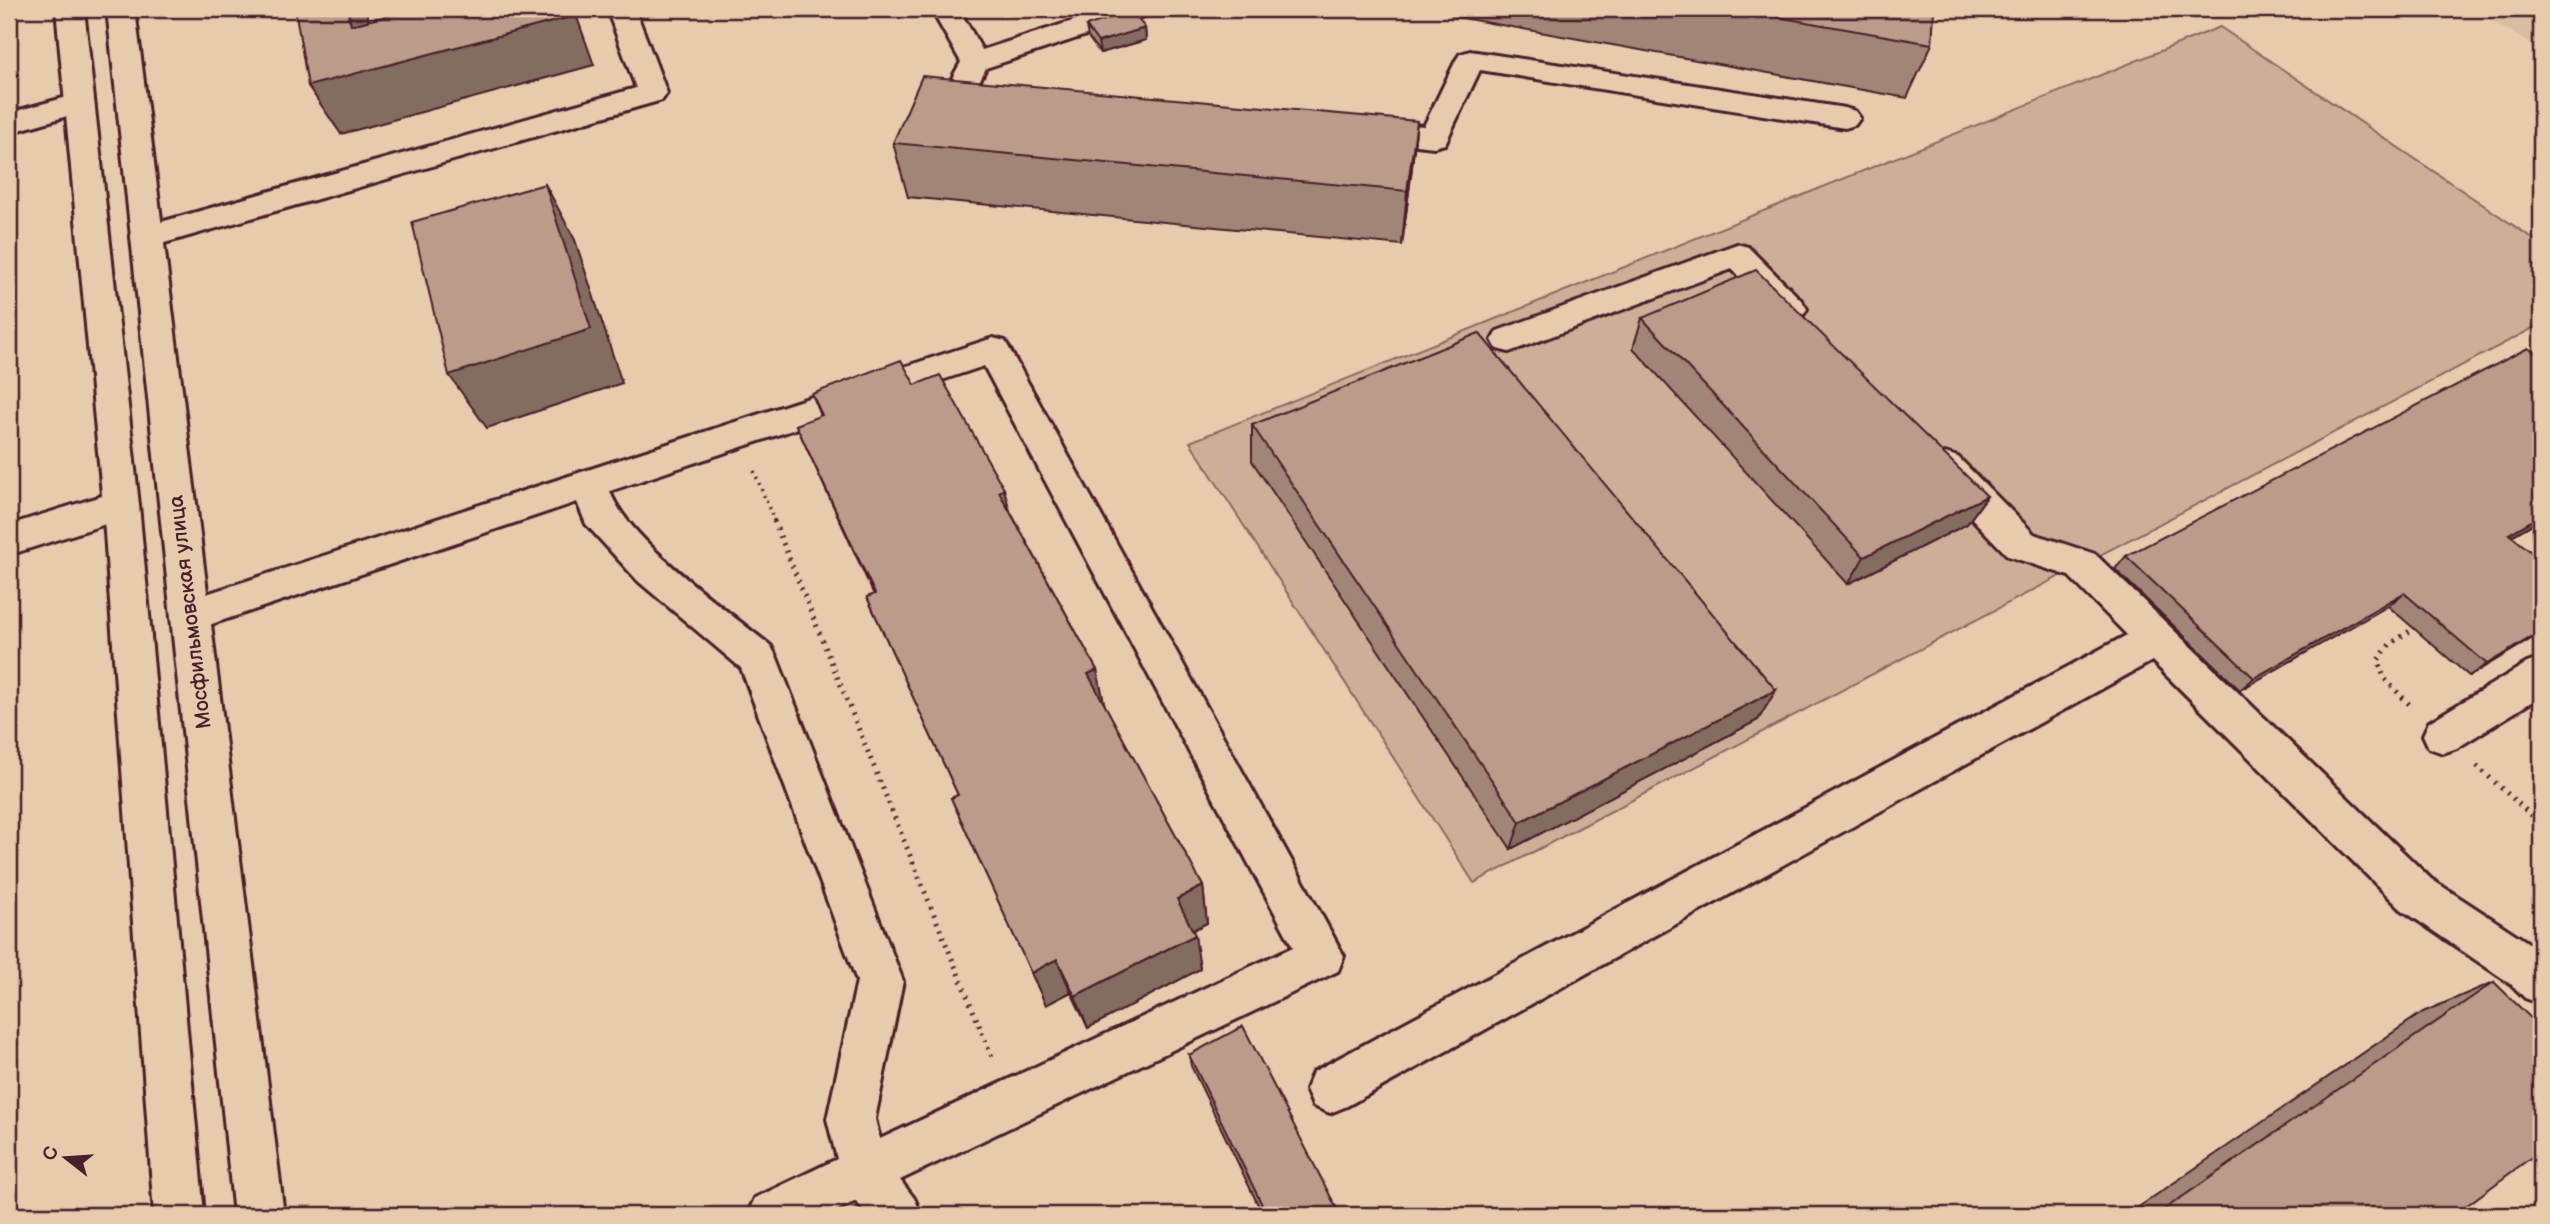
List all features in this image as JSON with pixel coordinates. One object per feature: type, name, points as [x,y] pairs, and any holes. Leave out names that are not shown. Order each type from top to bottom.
[{"type":"main road","points":[[70,9],[121,505],[179,1215]]},
{"type":"main road","name":"Мосфильмовская улица","points":[[121,9],[260,1215]]},
{"type":"main road","points":[[147,237],[652,93],[621,9]]},
{"type":"main road","points":[[945,9],[975,61]]},
{"type":"main road","points":[[1025,102],[957,96],[975,61],[1137,9]]},
{"type":"main road","points":[[1339,129],[1434,137],[1470,61],[1845,118]]},
{"type":"main road","points":[[9,123],[78,103]]},
{"type":"main road","points":[[1509,340],[1737,255],[1815,335]]},
{"type":"main road","points":[[191,615],[993,350],[1322,956],[772,1215]]},
{"type":"main road","points":[[1923,445],[2021,545],[2082,565],[2416,894],[2527,968],[2541,982]]},
{"type":"main road","points":[[589,484],[599,514],[651,570],[757,658],[880,981],[851,1119],[864,1172],[897,1215]]},
{"type":"main road","points":[[9,540],[121,505]]},
{"type":"main road","points":[[1330,1089],[2156,639]]},
{"type":"main road","points":[[2443,735],[2541,675]]},
{"type":"path","points":[[761,489],[993,1059]]},
{"type":"shaded area","points":[[2472,9],[2541,9],[2541,50]]},
{"type":"shaded area","points":[[2220,27],[2541,244],[2541,324],[1474,883],[1190,442]]},
{"type":"building","points":[[295,9],[347,9],[351,25],[415,9],[569,9],[571,17],[308,86]]},
{"type":"building","points":[[1732,9],[1934,9],[1932,44]]},
{"type":"building","points":[[1132,11],[1145,28],[1098,42],[1086,26]]},
{"type":"building","points":[[922,76],[1417,121],[1407,191],[893,143]]},
{"type":"building","points":[[545,184],[591,329],[449,375],[412,222]]},
{"type":"building","points":[[1756,270],[1987,496],[1864,557],[1642,318]]},
{"type":"building","points":[[1479,333],[1776,690],[1520,822],[1252,425]]},
{"type":"building","points":[[2528,348],[2541,357],[2541,515],[2509,534],[2541,560],[2541,631],[2487,664],[2404,593],[2254,678],[2126,556]]},
{"type":"building","points":[[901,360],[915,385],[940,375],[1004,489],[999,492],[1097,670],[1088,674],[1203,886],[1177,899],[1195,935],[1075,996],[1057,959],[1031,973],[951,798],[958,795],[867,597],[875,594],[796,425],[822,415],[812,394]]},
{"type":"building","points":[[2494,982],[2541,1028],[2541,1150],[2454,1215],[2156,1215]]},
{"type":"building","points":[[1243,1026],[1340,1215],[1267,1215],[1189,1055]]}]
